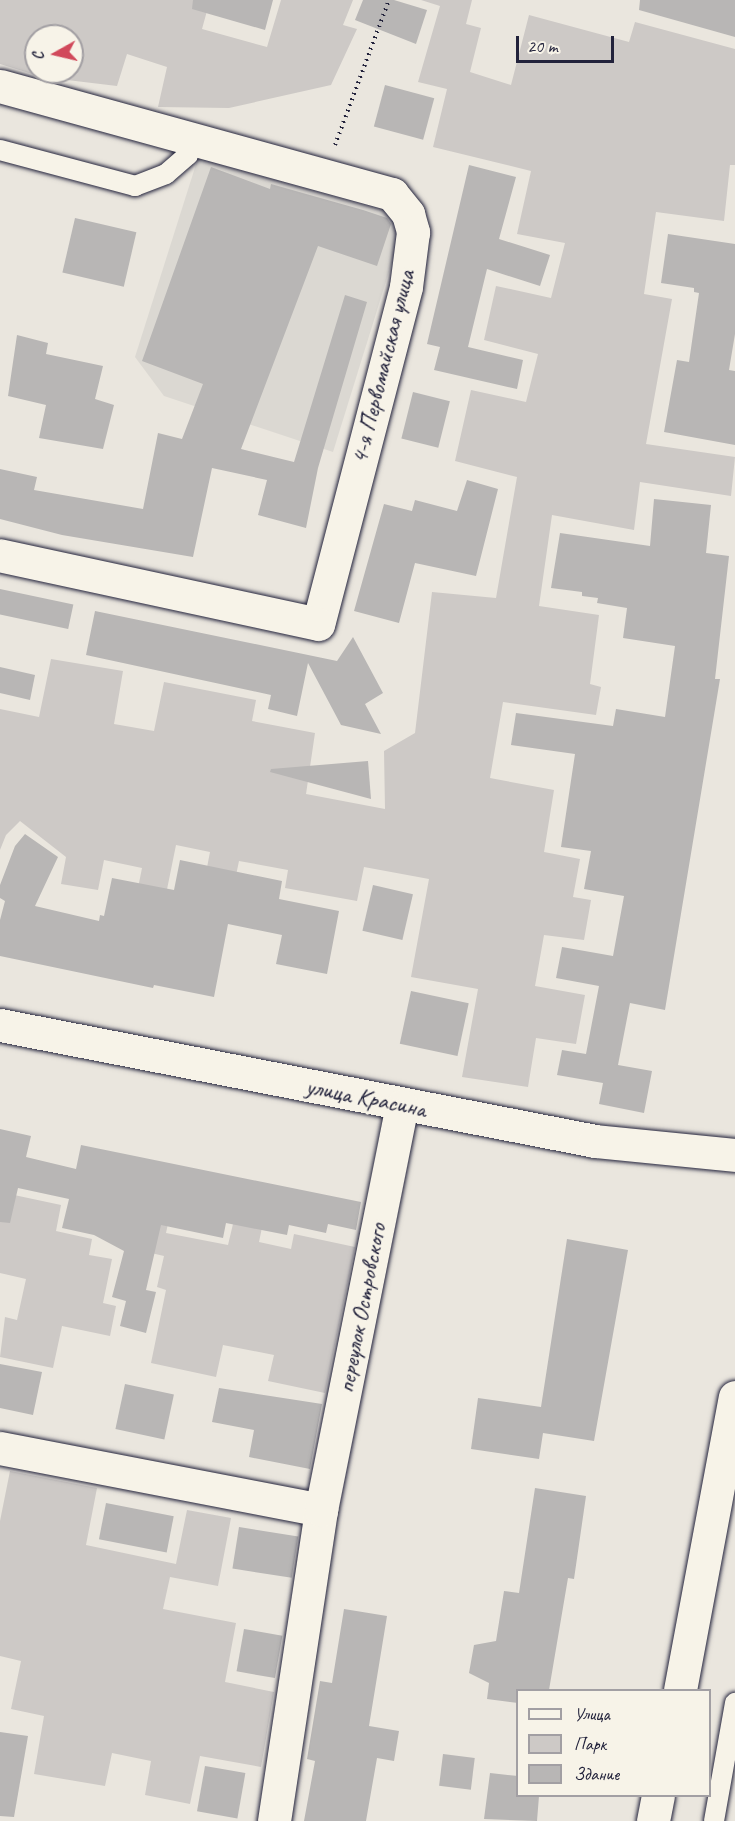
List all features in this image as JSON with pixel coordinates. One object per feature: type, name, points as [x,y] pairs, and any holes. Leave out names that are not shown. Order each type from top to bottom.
[{"type":"street","name":"4-я Первомайская улица","points":[[0,86],[192,141],[325,174],[392,194],[408,214],[413,232],[406,287],[318,624],[0,555]]},
{"type":"street","name":"улица Красина","points":[[0,1025],[402,1106],[595,1141],[735,1155]]},
{"type":"street","name":"переулок Островского","points":[[274,1821],[321,1510],[402,1106]]},
{"type":"street","points":[[680,1689],[735,1397]]},
{"type":"street","points":[[0,1448],[321,1510]]},
{"type":"street","points":[[653,1821],[658,1797]]},
{"type":"lane","points":[[0,150],[135,186],[166,174],[188,155],[192,141]]},
{"type":"lane","points":[[714,1821],[735,1703]]},
{"type":"path","points":[[325,174],[389,0]]},
{"type":"shaded area","points":[[198,158],[406,217],[333,452],[164,396],[135,357]]},
{"type":"green space","points":[[0,0],[210,0],[202,29],[267,47],[281,0],[353,0],[343,25],[357,29],[331,85],[229,108],[158,107],[167,67],[127,54],[117,86],[84,82],[84,24],[24,24],[24,71],[0,64]]},
{"type":"green space","points":[[421,0],[472,0],[466,24],[481,28],[470,72],[511,85],[529,15],[629,42],[635,22],[735,49],[735,165],[730,165],[724,221],[656,212],[644,294],[672,299],[646,444],[735,457],[731,496],[640,482],[634,530],[552,515],[539,606],[599,615],[590,684],[601,687],[596,715],[503,702],[490,778],[554,790],[544,852],[580,859],[573,897],[591,900],[584,940],[544,935],[535,986],[585,995],[576,1044],[536,1038],[528,1087],[462,1077],[478,989],[411,977],[429,879],[364,867],[357,901],[285,888],[288,870],[239,861],[225,928],[196,924],[210,852],[176,845],[162,914],[134,908],[142,868],[104,860],[98,890],[61,884],[66,857],[20,821],[6,835],[0,850],[0,709],[39,717],[51,659],[123,671],[114,724],[154,731],[164,682],[256,700],[252,721],[315,733],[306,794],[385,809],[384,751],[415,733],[432,592],[496,598],[517,477],[455,461],[471,390],[526,402],[538,354],[484,340],[496,286],[551,298],[565,243],[517,234],[531,171],[433,147],[447,89],[418,82],[440,6]]},
{"type":"green space","points":[[175,1190],[166,1233],[228,1245],[237,1207],[265,1213],[259,1242],[291,1249],[294,1234],[355,1247],[325,1393],[268,1381],[274,1355],[223,1345],[216,1377],[151,1363],[166,1290],[157,1287],[164,1256],[134,1249]]},
{"type":"green space","points":[[0,1192],[61,1205],[56,1231],[92,1239],[89,1255],[112,1259],[103,1303],[116,1306],[110,1336],[62,1326],[53,1368],[0,1357],[5,1317],[17,1320],[26,1279],[0,1273]]},
{"type":"green space","points":[[10,1471],[97,1488],[86,1545],[176,1564],[187,1510],[231,1518],[218,1586],[170,1577],[163,1609],[236,1623],[225,1682],[274,1692],[261,1767],[200,1756],[190,1804],[145,1795],[151,1761],[112,1753],[105,1786],[34,1774],[44,1716],[11,1709],[21,1661],[0,1656],[0,1521]]},
{"type":"building","points":[[193,0],[273,0],[265,30],[192,9]]},
{"type":"building","points":[[363,0],[394,0],[427,10],[416,44],[355,20]]},
{"type":"building","points":[[640,0],[735,0],[735,37],[639,10]]},
{"type":"building","points":[[385,85],[434,98],[423,140],[374,127]]},
{"type":"building","points":[[469,165],[516,177],[499,239],[550,255],[540,286],[487,269],[468,347],[523,360],[517,389],[434,370],[440,347],[427,344]]},
{"type":"building","points":[[211,167],[270,189],[271,184],[363,210],[387,218],[391,224],[377,266],[318,246],[241,449],[294,462],[345,295],[367,302],[318,468],[306,528],[258,515],[267,480],[212,468],[193,557],[62,535],[0,519],[0,469],[37,477],[34,490],[143,509],[158,433],[182,439],[203,384],[142,361]]},
{"type":"building","points":[[75,218],[136,232],[124,287],[62,273]]},
{"type":"building","points":[[668,234],[735,244],[735,334],[729,370],[735,371],[735,445],[664,432],[677,360],[689,362],[699,293],[694,292],[694,288],[661,283]]},
{"type":"building","points":[[17,335],[48,343],[46,354],[103,366],[95,399],[114,405],[103,449],[39,438],[46,405],[8,396]]},
{"type":"building","points":[[413,392],[450,401],[438,448],[401,439]]},
{"type":"building","points":[[467,480],[498,489],[476,576],[415,563],[399,623],[354,611],[384,504],[412,511],[415,500],[457,511]]},
{"type":"building","points":[[654,499],[711,505],[706,553],[729,556],[715,679],[720,679],[665,1010],[630,1003],[618,1065],[652,1071],[644,1113],[599,1104],[603,1083],[557,1075],[562,1050],[586,1054],[599,986],[556,978],[562,947],[613,956],[624,896],[584,889],[591,851],[561,847],[575,754],[511,745],[516,713],[613,726],[616,709],[665,717],[675,646],[623,638],[627,608],[597,603],[598,598],[582,596],[582,592],[551,588],[560,533],[650,546]]},
{"type":"building","points":[[0,589],[73,605],[68,629],[0,615]]},
{"type":"building","points":[[95,611],[337,661],[353,637],[383,693],[365,704],[381,734],[341,725],[308,663],[297,716],[268,709],[271,695],[86,655]]},
{"type":"building","points":[[0,667],[35,675],[30,700],[0,693]]},
{"type":"building","points":[[368,761],[371,799],[270,772],[271,769]]},
{"type":"building","points":[[25,834],[58,857],[35,906],[99,921],[100,915],[104,916],[112,878],[174,890],[180,860],[282,881],[279,899],[339,911],[327,974],[276,964],[282,935],[228,924],[214,997],[154,985],[153,988],[0,956],[0,920],[5,901],[0,898],[0,885],[15,846]]},
{"type":"building","points":[[373,885],[413,894],[402,940],[362,931]]},
{"type":"building","points":[[411,991],[469,1003],[457,1056],[400,1044]]},
{"type":"building","points":[[0,1129],[31,1136],[26,1157],[76,1169],[81,1145],[361,1202],[356,1230],[328,1224],[326,1233],[289,1225],[287,1235],[226,1223],[223,1238],[161,1225],[146,1290],[156,1292],[146,1333],[120,1326],[126,1301],[112,1297],[124,1251],[94,1235],[62,1228],[69,1199],[18,1188],[10,1223],[0,1222]]},
{"type":"building","points":[[567,1239],[628,1250],[594,1441],[543,1433],[539,1459],[471,1449],[478,1398],[541,1407]]},
{"type":"building","points":[[0,1364],[42,1372],[33,1415],[0,1408]]},
{"type":"building","points":[[125,1384],[174,1394],[164,1439],[115,1429]]},
{"type":"building","points":[[219,1388],[322,1404],[310,1469],[249,1457],[254,1430],[212,1422]]},
{"type":"building","points":[[535,1488],[586,1496],[574,1579],[568,1578],[549,1689],[516,1689],[516,1703],[487,1699],[489,1683],[469,1673],[474,1645],[496,1641],[504,1591],[519,1593]]},
{"type":"building","points":[[106,1503],[174,1516],[167,1552],[99,1539]]},
{"type":"building","points":[[239,1527],[298,1536],[292,1578],[232,1568]]},
{"type":"building","points":[[344,1609],[387,1616],[369,1726],[399,1731],[394,1761],[377,1758],[366,1821],[304,1821],[315,1761],[307,1759],[320,1681],[332,1683]]},
{"type":"building","points":[[244,1629],[282,1636],[275,1678],[237,1671]]},
{"type":"building","points":[[0,1732],[28,1736],[14,1817],[0,1816]]},
{"type":"building","points":[[443,1754],[475,1758],[471,1790],[439,1786]]},
{"type":"building","points":[[205,1766],[245,1773],[237,1818],[197,1811]]},
{"type":"building","points":[[490,1773],[516,1776],[516,1797],[539,1797],[537,1821],[484,1819]]}]
